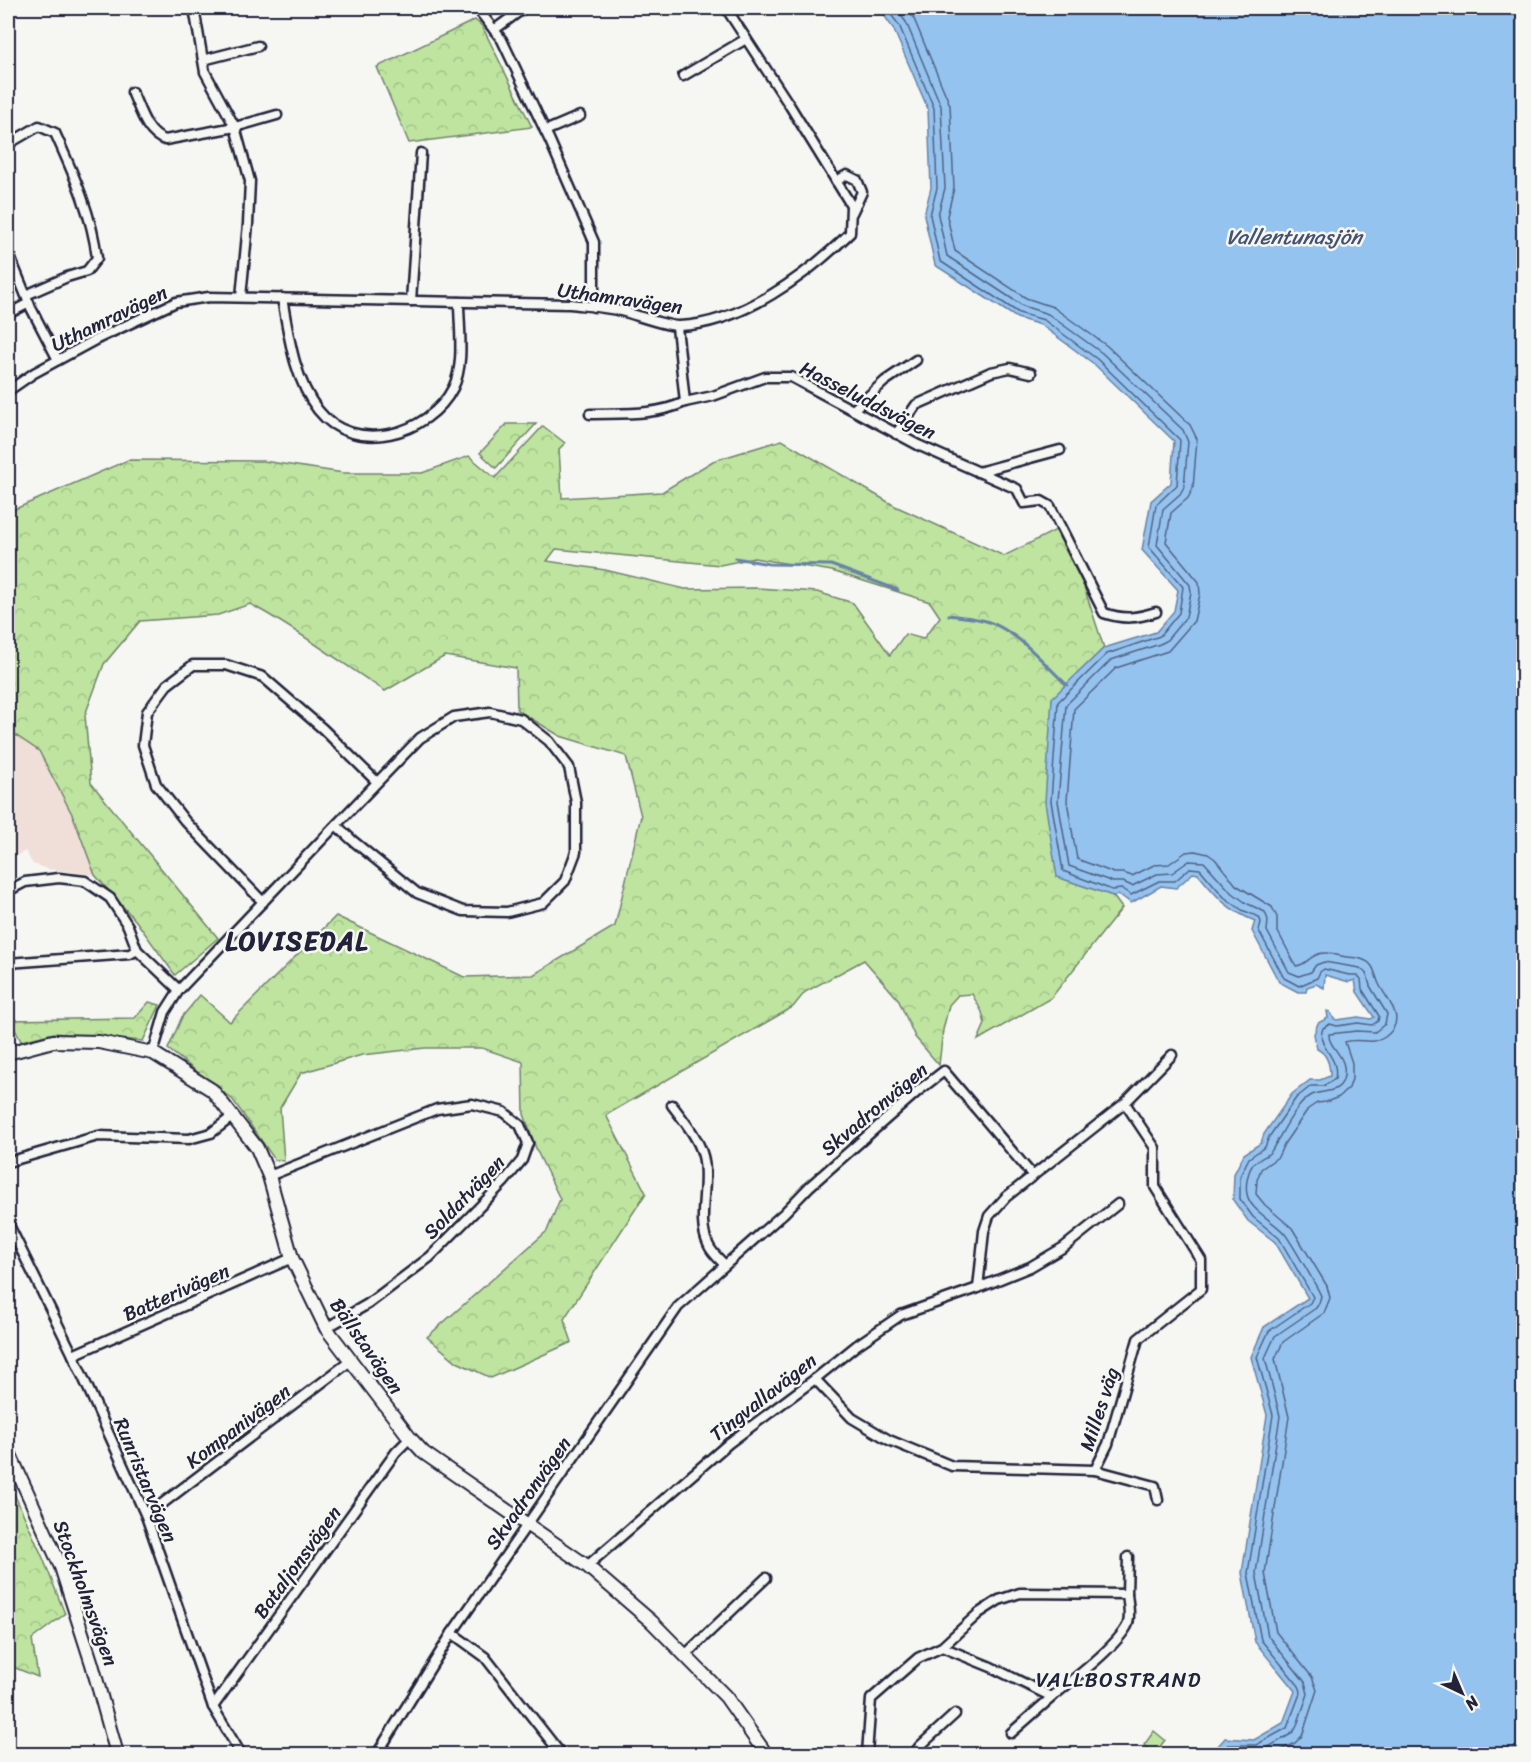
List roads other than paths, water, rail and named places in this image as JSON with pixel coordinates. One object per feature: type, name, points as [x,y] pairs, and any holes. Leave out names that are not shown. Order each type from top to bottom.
[{"type":"street","points":[[194,8],[205,72],[235,127],[250,181],[241,297]]},
{"type":"street","points":[[477,8],[502,40],[594,242],[594,307]]},
{"type":"street","points":[[494,30],[524,8]]},
{"type":"street","points":[[726,8],[851,205],[850,215]]},
{"type":"street","points":[[683,76],[746,39]]},
{"type":"street","points":[[203,60],[258,46]]},
{"type":"street","points":[[132,92],[150,130],[157,137],[165,140],[235,127],[277,115]]},
{"type":"street","points":[[545,131],[580,116]]},
{"type":"street","points":[[8,144],[39,126],[55,133],[75,178],[95,238],[97,258],[87,271],[27,299],[8,314]]},
{"type":"street","points":[[411,301],[421,153]]},
{"type":"street","name":"Uthamravägen","points":[[8,391],[97,339],[176,302],[209,297],[570,304],[618,310],[677,327],[732,315],[759,303],[827,255],[850,233],[850,215],[862,192],[857,180],[847,175],[836,181]]},
{"type":"street","points":[[8,252],[27,299],[58,360]]},
{"type":"street","points":[[282,298],[290,342],[305,390],[320,412],[342,430],[369,436],[397,433],[419,424],[438,409],[454,387],[460,363],[459,302]]},
{"type":"street","points":[[677,327],[685,402]]},
{"type":"street","points":[[853,410],[885,381],[916,360]]},
{"type":"street","points":[[896,434],[916,405],[991,372],[1010,368],[1031,373]]},
{"type":"street","name":"Hasseluddsvägen","points":[[590,414],[647,413],[670,409],[685,402],[713,396],[765,377],[791,376],[918,446],[1017,489],[1024,503],[1041,501],[1050,506],[1104,613],[1118,618],[1136,619],[1156,612]]},
{"type":"street","points":[[978,472],[1060,450]]},
{"type":"street","points":[[263,902],[185,821],[156,784],[143,745],[147,712],[167,685],[193,664],[226,664],[263,677],[378,782]]},
{"type":"street","points":[[153,1053],[165,1012],[179,990],[336,825],[420,738],[454,717],[490,712],[521,719],[549,741],[569,768],[576,802],[576,852],[565,880],[543,903],[507,912],[463,911],[417,893],[336,825]]},
{"type":"street","points":[[8,891],[25,882],[59,878],[86,881],[110,898],[128,926],[137,950],[179,990]]},
{"type":"street","points":[[8,963],[130,954],[137,950]]},
{"type":"street","name":"Bällstavägen","points":[[8,1053],[53,1041],[99,1042],[153,1053],[212,1090],[257,1148],[269,1176],[292,1258],[326,1328],[349,1362],[410,1438],[424,1453],[588,1566],[652,1622],[726,1697],[766,1755]]},
{"type":"street","points":[[978,1288],[984,1231],[989,1216],[1006,1197],[1125,1103],[1172,1055]]},
{"type":"street","name":"Skvadronvägen","points":[[377,1755],[452,1633],[678,1307],[784,1213],[810,1186],[944,1071],[1033,1176]]},
{"type":"street","name":"Milles väg","points":[[814,1379],[852,1418],[889,1440],[952,1466],[1095,1470],[1108,1444],[1138,1339],[1201,1289],[1201,1260],[1155,1187],[1155,1148],[1125,1103]]},
{"type":"street","name":"Soldatvägen","points":[[269,1176],[437,1109],[472,1104],[504,1112],[520,1125],[528,1143],[522,1160],[504,1182],[430,1257],[368,1304],[326,1328]]},
{"type":"street","points":[[672,1105],[698,1142],[703,1157],[706,1174],[704,1218],[706,1242],[725,1265]]},
{"type":"street","points":[[8,1162],[98,1136],[189,1139],[211,1133],[233,1116]]},
{"type":"street","name":"Tingvallavägen","points":[[588,1566],[729,1443],[856,1344],[901,1316],[1030,1267],[1064,1247],[1118,1204]]},
{"type":"street","name":"Runristarvägen","points":[[8,1223],[73,1355],[146,1516],[213,1707],[241,1755]]},
{"type":"street","name":"Batterivägen","points":[[73,1355],[292,1258]]},
{"type":"street","name":"Kompanivägen","points":[[146,1516],[349,1362]]},
{"type":"street","name":"Bataljonsvägen","points":[[213,1707],[396,1452],[410,1438]]},
{"type":"street","name":"Stockholmsvägen","points":[[8,1449],[61,1567],[92,1664],[117,1755]]},
{"type":"street","points":[[1095,1470],[1155,1486],[1158,1500]]},
{"type":"street","points":[[1011,1733],[1108,1649],[1128,1625],[1129,1606],[1126,1594],[1128,1557]]},
{"type":"street","points":[[685,1655],[766,1578]]},
{"type":"street","points":[[867,1755],[871,1700],[918,1658],[942,1647],[979,1612],[999,1600],[1020,1593],[1126,1594]]},
{"type":"street","points":[[452,1633],[485,1657],[561,1755]]},
{"type":"street","points":[[942,1647],[991,1667],[1052,1697]]},
{"type":"street","points":[[914,1755],[920,1746],[955,1714]]},
{"type":"street","points":[[382,1746],[390,1755]]},
{"type":"water","name":"Vallentunasjön","points":[[879,8],[1523,8],[1523,1754],[1211,1754],[1225,1738],[1254,1740],[1283,1723],[1295,1691],[1255,1642],[1242,1573],[1267,1415],[1251,1357],[1264,1327],[1308,1298],[1275,1242],[1248,1221],[1233,1200],[1234,1174],[1244,1154],[1261,1143],[1264,1134],[1292,1094],[1310,1080],[1320,1080],[1330,1076],[1328,1061],[1317,1049],[1314,1034],[1318,1023],[1328,1018],[1327,1011],[1337,1020],[1374,1017],[1357,992],[1355,980],[1349,982],[1325,975],[1324,988],[1316,984],[1307,987],[1306,992],[1298,992],[1279,982],[1252,931],[1255,921],[1223,902],[1198,874],[1193,873],[1176,888],[1161,886],[1131,903],[1120,895],[1113,896],[1057,877],[1045,802],[1052,698],[1104,648],[1156,632],[1174,611],[1178,590],[1142,550],[1151,501],[1171,483],[1174,441],[1094,364],[1041,325],[1017,318],[935,265],[924,215],[931,188],[928,109],[893,28]]},
{"type":"waterway","points":[[735,558],[769,564],[831,565],[898,590]]},
{"type":"waterway","points":[[949,615],[986,621],[1009,632],[1030,648],[1067,685]]},
{"type":"district","name":"LOVISEDAL","points":[[297,941]]},
{"type":"district","name":"VALLBOSTRAND","points":[[1119,1680]]}]
